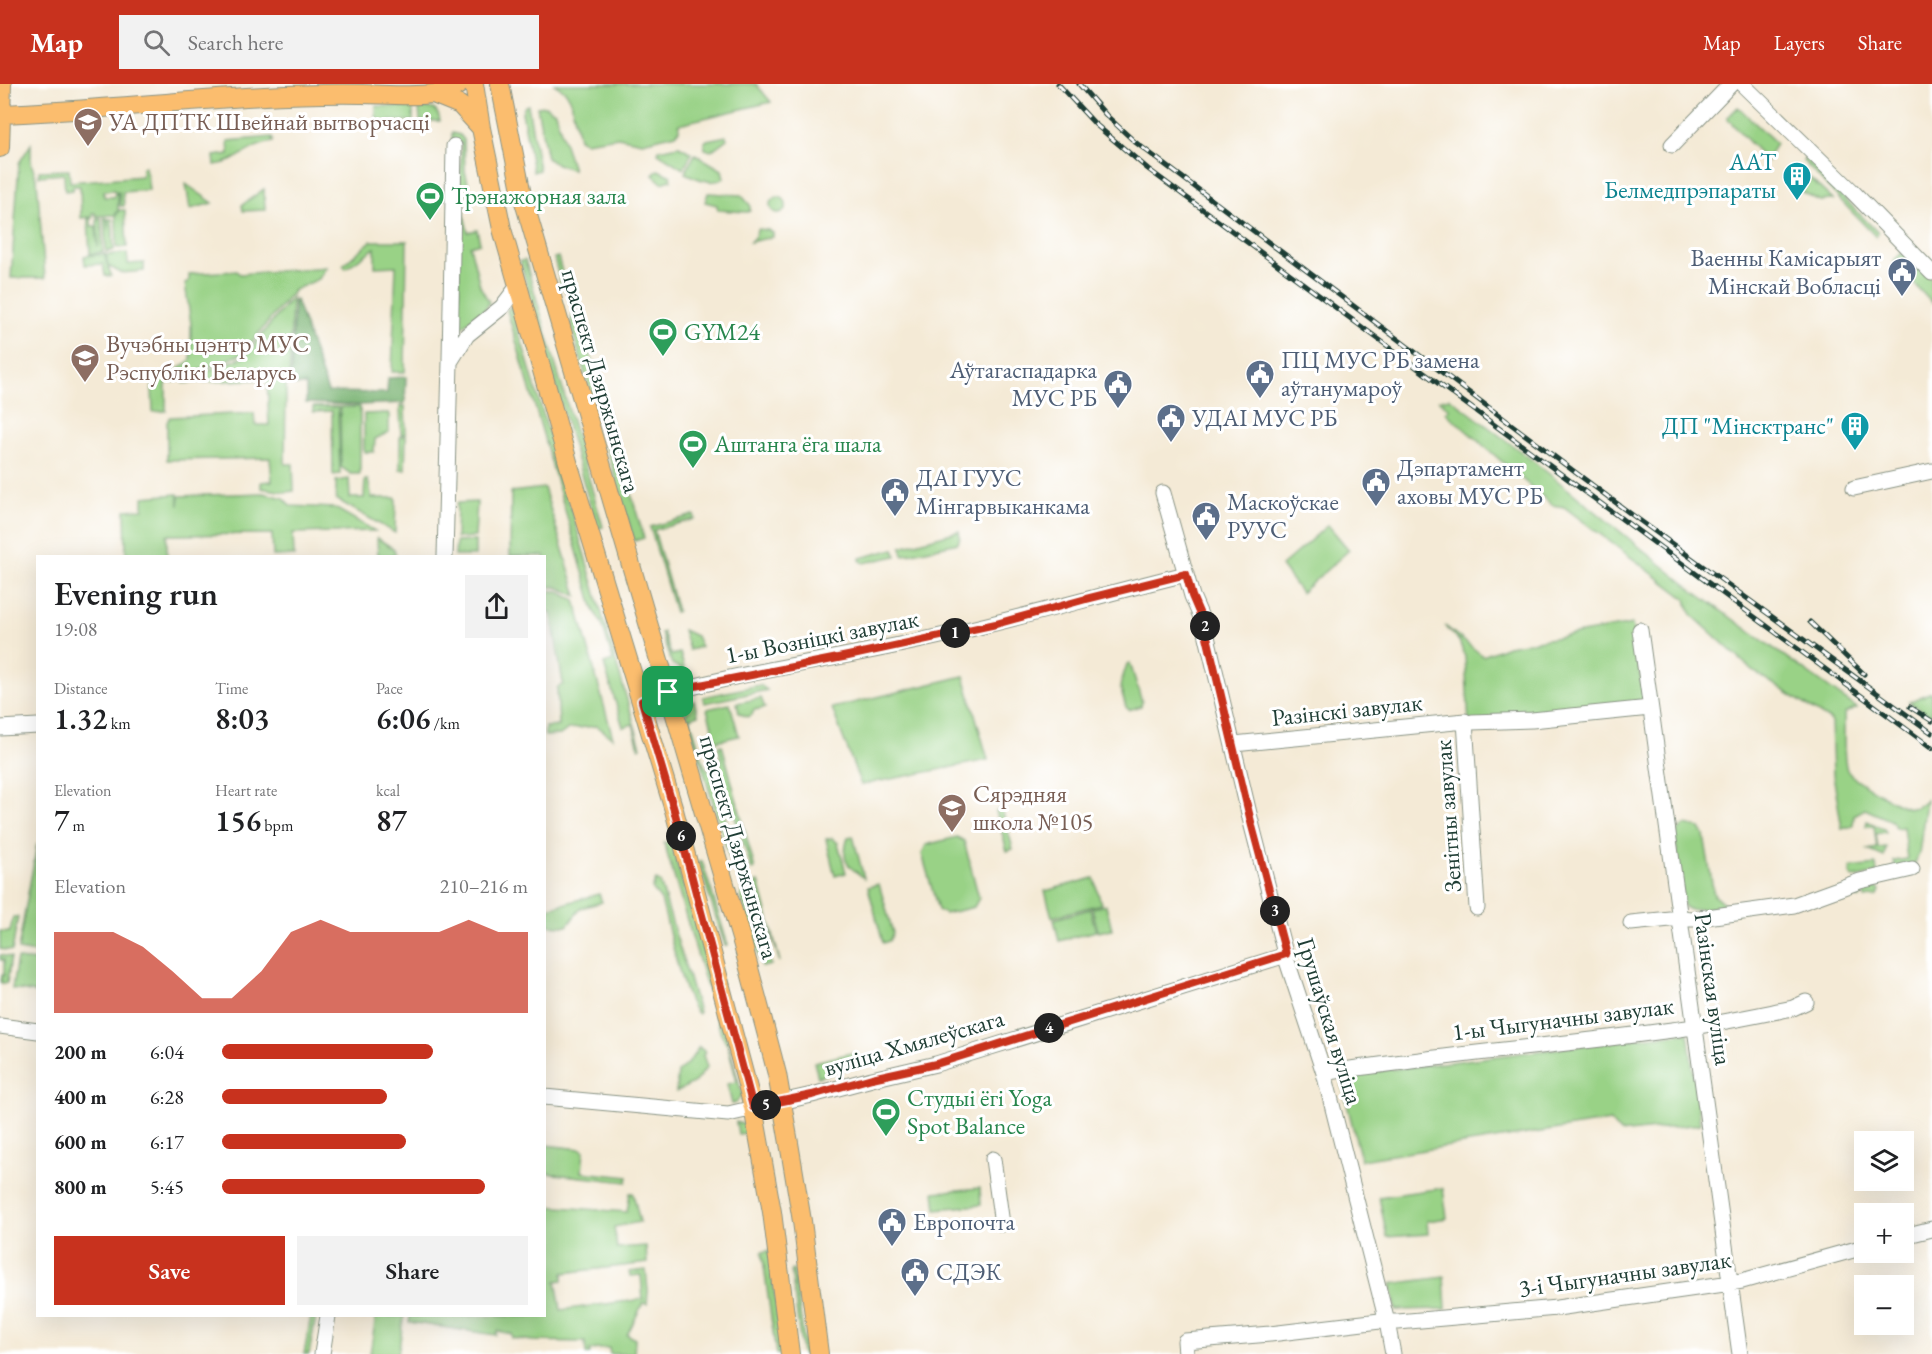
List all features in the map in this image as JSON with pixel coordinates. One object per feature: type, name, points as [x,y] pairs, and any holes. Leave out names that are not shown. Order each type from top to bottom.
[{"type":"main road","points":[[0,148],[2,84]]},
{"type":"main road","points":[[1,114],[334,93],[433,94],[455,88],[460,84]]},
{"type":"main road","points":[[474,84],[502,228],[570,469],[680,832],[753,1107],[772,1212],[790,1354]]},
{"type":"main road","name":"праспект Дзяржынскага","points":[[500,84],[522,195],[748,965],[777,1074],[802,1221],[819,1354]]},
{"type":"main road","points":[[433,94],[460,105],[481,128]]},
{"type":"street","points":[[1672,145],[1731,84]]},
{"type":"street","points":[[1742,84],[1932,273]]},
{"type":"street","points":[[445,555],[454,146]]},
{"type":"street","points":[[450,362],[467,335],[502,307],[518,286]]},
{"type":"street","points":[[451,328],[455,334],[467,335]]},
{"type":"street","points":[[1854,488],[1932,471]]},
{"type":"street","name":"Грушаўская вуліца","points":[[1163,493],[1192,596],[1202,615],[1252,826],[1286,954],[1324,1073],[1387,1322],[1393,1354]]},
{"type":"street","name":"1-ы Возніцкі завулак","points":[[642,701],[668,692],[996,624],[1186,574]]},
{"type":"street","name":"Разінская вуліца","points":[[1640,630],[1740,1354]]},
{"type":"street","name":"Разінскі завулак","points":[[1234,744],[1650,708]]},
{"type":"street","name":"Зенітны завулак","points":[[1468,722],[1477,908]]},
{"type":"street","points":[[0,728],[36,726]]},
{"type":"street","points":[[1631,923],[1692,919],[1794,905],[1860,881],[1912,869]]},
{"type":"street","name":"вуліца Хмялеўскага","points":[[546,1097],[723,1114],[936,1064],[1286,954]]},
{"type":"street","name":"1-ы Чыгуначны завулак","points":[[1324,1073],[1438,1057],[1641,1034],[1793,1008],[1806,1002]]},
{"type":"street","points":[[0,1026],[36,1031]]},
{"type":"street","points":[[993,1159],[1002,1224]]},
{"type":"street","points":[[1914,1234],[1932,1229]]},
{"type":"street","name":"3-і Чыгуначны завулак","points":[[1185,1347],[1387,1322],[1557,1308],[1730,1283],[1854,1250]]},
{"type":"street","points":[[322,1354],[328,1317]]},
{"type":"green space","points":[[554,84],[756,84],[771,102],[679,124],[676,134],[642,142],[618,137],[585,142],[579,139],[571,101],[566,92]]},
{"type":"green space","points":[[528,105],[539,170],[533,172],[522,112]]},
{"type":"green space","points":[[376,106],[413,107],[413,121],[382,121],[376,117]]},
{"type":"green space","points":[[545,106],[555,112],[573,170],[547,158],[537,107]]},
{"type":"green space","points":[[1738,107],[1776,143],[1767,161],[1727,118]]},
{"type":"green space","points":[[419,108],[433,109],[438,113],[440,121],[420,121]]},
{"type":"green space","points":[[452,133],[460,135],[464,140],[465,171],[469,187],[468,193],[460,196],[461,143],[452,141]]},
{"type":"green space","points":[[726,136],[727,139],[711,151],[705,149],[704,143],[707,140]]},
{"type":"green space","points":[[272,137],[273,142],[257,147],[223,164],[215,165],[214,156],[229,154],[228,141]]},
{"type":"green space","points":[[31,144],[31,163],[37,181],[45,278],[11,278],[19,163]]},
{"type":"green space","points":[[679,146],[692,153],[683,169],[658,153],[659,150]]},
{"type":"green space","points":[[695,154],[722,170],[724,178],[709,181],[685,173]]},
{"type":"green space","points":[[1806,158],[1878,233],[1876,237],[1803,161]]},
{"type":"green space","points":[[142,167],[145,167],[149,190],[123,192],[124,206],[120,206],[119,192],[104,191],[104,197],[114,197],[118,194],[118,210],[115,215],[96,216],[92,213],[93,217],[81,218],[80,186],[73,186],[73,190],[65,191],[64,174],[39,176],[39,171],[69,170],[70,182],[142,176]]},
{"type":"green space","points":[[658,170],[671,176],[671,180],[662,183],[653,175]]},
{"type":"green space","points":[[1798,170],[1833,200],[1820,201],[1796,189],[1793,181]]},
{"type":"green space","points":[[186,184],[213,203],[190,209]]},
{"type":"green space","points":[[264,189],[265,210],[243,211],[242,205]]},
{"type":"green space","points":[[708,193],[741,195],[750,205],[750,211],[718,210],[717,205],[705,202]]},
{"type":"green space","points":[[778,197],[786,205],[778,213],[770,205]]},
{"type":"green space","points":[[462,207],[468,232],[477,230],[480,243],[470,246],[480,286],[489,302],[486,308],[458,330],[460,209]]},
{"type":"green space","points":[[119,210],[125,210],[127,247],[117,248],[116,216]]},
{"type":"green space","points":[[91,218],[91,226],[96,226],[98,247],[97,218],[101,218],[103,252],[90,254],[88,219]]},
{"type":"green space","points":[[104,218],[107,218],[108,230],[108,219],[112,219],[114,250],[106,252]]},
{"type":"green space","points":[[757,229],[768,230],[773,233],[773,237],[750,242],[756,235]]},
{"type":"green space","points":[[371,241],[407,241],[405,372],[392,372],[396,266],[375,267],[375,248],[346,268],[343,265]]},
{"type":"green space","points":[[127,253],[128,264],[144,263],[144,271],[121,273],[108,266],[106,255]]},
{"type":"green space","points":[[1902,253],[1932,278],[1932,303],[1893,261]]},
{"type":"green space","points":[[105,254],[111,276],[105,276],[103,264],[85,265],[84,256]]},
{"type":"green space","points":[[558,257],[568,294],[561,286],[554,258]]},
{"type":"green space","points":[[525,260],[603,527],[597,529],[520,261]]},
{"type":"green space","points":[[326,267],[319,279],[294,290],[242,354],[200,370],[182,380],[166,383],[166,411],[153,412],[152,387],[191,360],[191,324],[185,283],[189,281],[189,274],[236,271],[240,274]]},
{"type":"green space","points":[[292,297],[289,384],[286,385],[285,464],[293,464],[294,491],[285,492],[261,488],[261,482],[272,481],[270,458],[167,460],[167,422],[170,417],[254,413],[255,425],[269,425],[267,379],[183,383],[201,373],[244,357]]},
{"type":"green space","points":[[296,300],[328,392],[387,393],[388,378],[406,377],[405,403],[357,405],[306,403],[306,385],[295,385],[291,381],[294,301]]},
{"type":"green space","points":[[510,307],[641,747],[639,748],[633,724],[623,727],[604,664],[613,661],[602,624],[594,610],[507,310]]},
{"type":"green space","points":[[577,308],[644,538],[634,541],[571,326],[572,315]]},
{"type":"green space","points":[[1450,398],[1532,460],[1695,592],[1857,708],[1844,714],[1845,764],[1850,774],[1887,798],[1910,808],[1919,806],[1926,800],[1919,854],[1915,863],[1896,870],[1894,861],[1907,859],[1903,827],[1896,828],[1892,821],[1865,809],[1854,815],[1853,826],[1842,829],[1833,774],[1831,721],[1753,671],[1693,616],[1686,599],[1564,507],[1552,505],[1446,413],[1449,409],[1439,400]]},
{"type":"green space","points":[[400,406],[405,406],[406,434],[401,434]]},
{"type":"green space","points":[[313,407],[338,407],[340,474],[333,475],[332,411],[313,412]]},
{"type":"green space","points":[[340,407],[360,407],[360,474],[351,474],[341,467]]},
{"type":"green space","points":[[389,413],[389,432],[375,439],[374,452],[364,452],[364,414]]},
{"type":"green space","points":[[400,436],[406,436],[405,470],[400,469]]},
{"type":"green space","points":[[349,479],[350,498],[364,498],[365,480],[368,480],[372,498],[396,498],[395,533],[336,499],[336,481]]},
{"type":"green space","points":[[544,488],[577,596],[557,587],[546,587],[546,555],[510,555],[511,492]]},
{"type":"green space","points":[[263,493],[284,498],[290,506],[335,508],[375,531],[293,533],[294,555],[273,555],[272,534],[167,535],[167,555],[126,555],[125,510],[143,509],[143,497],[178,494],[179,506],[179,496]]},
{"type":"green space","points":[[477,502],[475,537],[456,538],[457,503]]},
{"type":"green space","points":[[694,515],[695,519],[654,530],[677,611],[675,612],[650,527]]},
{"type":"green space","points":[[1328,525],[1349,550],[1301,593],[1281,566]]},
{"type":"green space","points":[[959,531],[958,543],[903,555],[901,547]]},
{"type":"green space","points":[[377,538],[394,549],[396,555],[378,555]]},
{"type":"green space","points":[[475,541],[475,555],[455,555],[456,542]]},
{"type":"green space","points":[[894,549],[896,556],[864,563],[860,560],[860,558]]},
{"type":"green space","points":[[546,591],[557,591],[575,600],[613,738],[597,726],[568,729],[560,735],[546,736],[546,727],[559,726],[557,688],[563,684],[551,612],[546,612]]},
{"type":"green space","points":[[1632,624],[1645,704],[1469,724],[1465,657],[1459,641],[1445,626],[1483,656],[1508,646]]},
{"type":"green space","points":[[683,630],[696,636],[701,647],[689,650]]},
{"type":"green space","points":[[663,632],[671,655],[680,653],[685,671],[672,664],[661,633]]},
{"type":"green space","points":[[1130,663],[1142,702],[1141,706],[1129,710],[1120,686],[1127,664]]},
{"type":"green space","points":[[964,676],[988,760],[861,785],[832,708]]},
{"type":"green space","points":[[760,685],[767,690],[705,703],[703,697]]},
{"type":"green space","points":[[1932,692],[1932,716],[1909,702],[1929,693]]},
{"type":"green space","points":[[761,698],[765,708],[754,710],[752,715],[747,717],[739,713],[737,703]]},
{"type":"green space","points":[[694,701],[698,715],[690,718],[704,765],[712,774],[743,873],[735,872],[732,866],[686,713],[689,704]]},
{"type":"green space","points":[[730,704],[739,736],[716,741],[707,709]]},
{"type":"green space","points":[[722,745],[755,869],[752,870],[720,770],[721,759],[718,746]]},
{"type":"green space","points":[[1002,809],[1013,849],[1007,851],[996,811]]},
{"type":"green space","points":[[1867,821],[1886,832],[1876,834],[1878,848],[1886,847],[1884,857],[1868,850],[1877,848],[1874,826],[1866,826]]},
{"type":"green space","points":[[1685,825],[1700,828],[1704,835],[1714,895],[1727,906],[1690,910],[1684,907],[1675,836]]},
{"type":"green space","points":[[853,836],[864,878],[846,861],[848,837]]},
{"type":"green space","points":[[957,837],[964,841],[979,898],[974,907],[945,914],[938,910],[922,854],[926,845]]},
{"type":"green space","points":[[832,838],[838,843],[846,873],[835,876],[826,839]]},
{"type":"green space","points":[[670,841],[713,984],[742,1094],[736,1103],[732,1104],[727,1084],[737,1082],[728,1046],[721,1034],[664,843]]},
{"type":"green space","points":[[36,850],[36,953],[18,950]]},
{"type":"green space","points":[[698,861],[702,861],[728,945],[725,946]]},
{"type":"green space","points":[[1876,865],[1877,873],[1854,878],[1851,876],[1850,868]]},
{"type":"green space","points":[[1094,878],[1101,904],[1052,917],[1045,891]]},
{"type":"green space","points":[[656,880],[660,882],[698,1014],[692,1007],[682,979],[661,900],[652,889]]},
{"type":"green space","points":[[759,882],[780,962],[755,883]]},
{"type":"green space","points":[[879,884],[893,933],[889,941],[883,943],[868,887]]},
{"type":"green space","points":[[747,885],[771,965],[762,967],[741,896],[743,887]]},
{"type":"green space","points":[[1878,888],[1880,890],[1878,896],[1865,898],[1863,892],[1859,892],[1860,898],[1855,897],[1856,891]]},
{"type":"green space","points":[[599,894],[602,902],[581,908],[567,926],[546,925],[546,909]]},
{"type":"green space","points":[[1106,905],[1112,929],[1098,932],[1092,908]]},
{"type":"green space","points":[[1090,909],[1096,931],[1059,941],[1054,919]]},
{"type":"green space","points":[[13,917],[18,917],[12,951],[0,949],[0,931],[10,932]]},
{"type":"green space","points":[[0,955],[11,957],[7,983],[1,983],[2,975],[4,975],[4,960],[0,960]]},
{"type":"green space","points":[[17,959],[36,961],[36,993],[12,989]]},
{"type":"green space","points":[[1688,1032],[1700,1124],[1620,1133],[1610,1121],[1361,1160],[1340,1076]]},
{"type":"green space","points":[[699,1047],[705,1052],[703,1055],[707,1067],[695,1082],[676,1092],[678,1072],[689,1062]]},
{"type":"green space","points":[[852,1053],[862,1058],[859,1065],[818,1077],[814,1062]]},
{"type":"green space","points":[[736,1122],[748,1126],[755,1160],[752,1160],[747,1133],[738,1134]]},
{"type":"green space","points":[[546,1145],[581,1149],[584,1151],[582,1172],[628,1177],[627,1182],[546,1173]]},
{"type":"green space","points":[[980,1188],[981,1205],[936,1209],[934,1192]]},
{"type":"green space","points":[[1443,1188],[1447,1218],[1427,1221],[1428,1234],[1387,1237],[1379,1197]]},
{"type":"green space","points":[[630,1193],[633,1193],[640,1222],[614,1227],[617,1248],[646,1246],[647,1263],[563,1273],[563,1280],[556,1281],[561,1310],[643,1299],[641,1275],[630,1276],[629,1272],[646,1270],[647,1304],[643,1303],[627,1335],[635,1339],[634,1354],[610,1354],[609,1348],[590,1350],[590,1354],[586,1354],[585,1342],[533,1341],[512,1338],[512,1334],[497,1331],[496,1335],[409,1322],[410,1317],[546,1317],[546,1206],[627,1212]]},
{"type":"green space","points":[[769,1251],[782,1354],[776,1354],[762,1252]]},
{"type":"green space","points":[[791,1270],[794,1270],[806,1354],[802,1354]]},
{"type":"green space","points":[[1444,1277],[1446,1309],[1396,1310],[1391,1284]]},
{"type":"green space","points":[[311,1317],[316,1317],[309,1354],[304,1354]]},
{"type":"green space","points":[[376,1317],[404,1317],[398,1354],[370,1354]]},
{"type":"railway","points":[[1058,84],[1095,124],[1148,169],[1932,748]]},
{"type":"railway","points":[[1079,84],[1106,115],[1135,142],[1631,514],[1932,733]]},
{"type":"railway","points":[[1810,622],[1864,674]]},
{"type":"railway","points":[[1910,707],[1932,721]]},
{"type":"place","name":"УА ДПТК Швейнай вытворчасці","points":[[88,148]]},
{"type":"place","name":"ААТ Белмедпрэпараты","points":[[1797,202]]},
{"type":"place","name":"Трэнажорная зала","points":[[430,222]]},
{"type":"place","name":"Ваенны Камісарыят Мінскай Вобласці","points":[[1902,298]]},
{"type":"place","name":"GYM24","points":[[663,358]]},
{"type":"place","name":"Вучэбны цэнтр МУС Рэспублікі Беларусь","points":[[85,384]]},
{"type":"place","name":"ПЦ МУС РБ замена аўтанумароў","points":[[1260,400]]},
{"type":"place","name":"Аўтагаспадарка МУС РБ","points":[[1118,410]]},
{"type":"place","name":"УДАІ МУС РБ","points":[[1171,444]]},
{"type":"place","name":"ДП \"Мінсктранс\"","points":[[1855,452]]},
{"type":"place","name":"Аштанга ёга шала","points":[[693,470]]},
{"type":"place","name":"Дэпартамент аховы МУС РБ","points":[[1376,508]]},
{"type":"place","name":"ДАІ ГУУС Мінгарвыканкама","points":[[895,518]]},
{"type":"place","name":"Маскоўскае РУУС","points":[[1206,542]]},
{"type":"place","name":"Сярэдняя школа №105","points":[[952,834]]},
{"type":"place","name":"Студыі ёгі Yoga Spot Balance","points":[[886,1138]]},
{"type":"place","name":"Европочта","points":[[892,1248]]},
{"type":"place","name":"СДЭК","points":[[915,1298]]},
{"type":"route","points":[[1186,574],[1192,596],[1202,615],[1252,826],[1286,954],[936,1064],[872,1078],[812,1095],[753,1107],[674,810],[642,701],[668,692],[996,624],[1186,574]]}]
